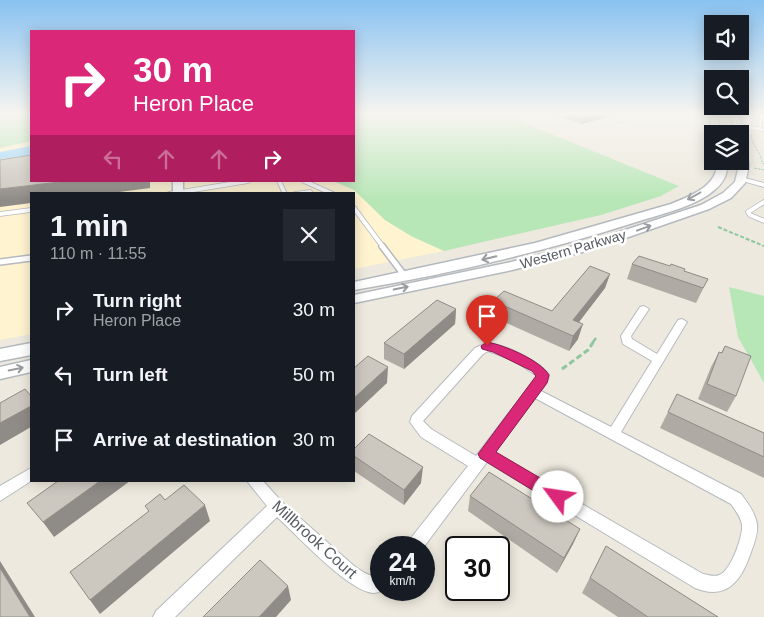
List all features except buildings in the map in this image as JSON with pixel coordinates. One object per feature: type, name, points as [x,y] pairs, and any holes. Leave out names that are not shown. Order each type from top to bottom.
[{"type":"main road","name":"Western Parkway","points":[[355,286],[489,258],[581,235],[680,204],[709,188],[718,180],[722,170]]},
{"type":"main road","points":[[741,179],[745,170]]},
{"type":"main road","name":"Western Parkway","points":[[355,298],[512,266],[590,246],[705,207],[728,195],[739,186],[741,179]]},
{"type":"main road","points":[[0,355],[30,349]]},
{"type":"main road","points":[[0,373],[30,366]]},
{"type":"street","points":[[741,179],[764,185]]},
{"type":"street","points":[[644,309],[626,336],[627,341],[658,360]]},
{"type":"street","points":[[613,434],[682,322]]},
{"type":"street","points":[[422,536],[481,459],[542,380],[543,375],[536,368],[496,348],[487,346],[479,351],[418,416],[416,422],[426,433],[481,459],[701,582],[714,586],[726,582],[740,564],[750,529],[744,512],[736,499],[533,392]]},
{"type":"street","points":[[0,494],[30,475]]},
{"type":"street","name":"Millbrook Court","points":[[255,482],[277,507],[348,572],[370,584]]},
{"type":"street","points":[[162,617],[277,507]]},
{"type":"lane","points":[[181,192],[242,182]]},
{"type":"lane","points":[[306,182],[329,192]]},
{"type":"lane","points":[[312,192],[320,188]]},
{"type":"lane","points":[[764,202],[748,212],[750,215],[764,221]]},
{"type":"lane","points":[[0,214],[30,210]]},
{"type":"lane","points":[[355,210],[404,275]]},
{"type":"lane","points":[[0,262],[30,258]]},
{"type":"path","points":[[753,143],[752,145],[762,157],[762,163],[764,164]]},
{"type":"path","points":[[754,168],[764,170]]},
{"type":"path","points":[[718,227],[764,246]]},
{"type":"path","points":[[562,369],[588,350],[596,338]]},
{"type":"shaded area","points":[[30,143],[30,182],[335,182],[354,190],[385,220],[411,236],[444,251],[355,269],[355,192],[30,192],[30,334],[0,340],[0,148]]},
{"type":"green space","points":[[0,143],[23,143],[0,148]]},
{"type":"green space","points":[[355,143],[573,143],[679,186],[661,196],[601,215],[444,251],[411,236],[385,220],[354,190],[335,182],[355,182]]},
{"type":"green space","points":[[729,287],[764,296],[764,383],[738,337]]},
{"type":"water","points":[[30,146],[30,155],[0,159],[0,152]]},
{"type":"route","points":[[487,346],[496,348],[536,368],[543,375],[542,380],[485,454],[558,497]]}]
